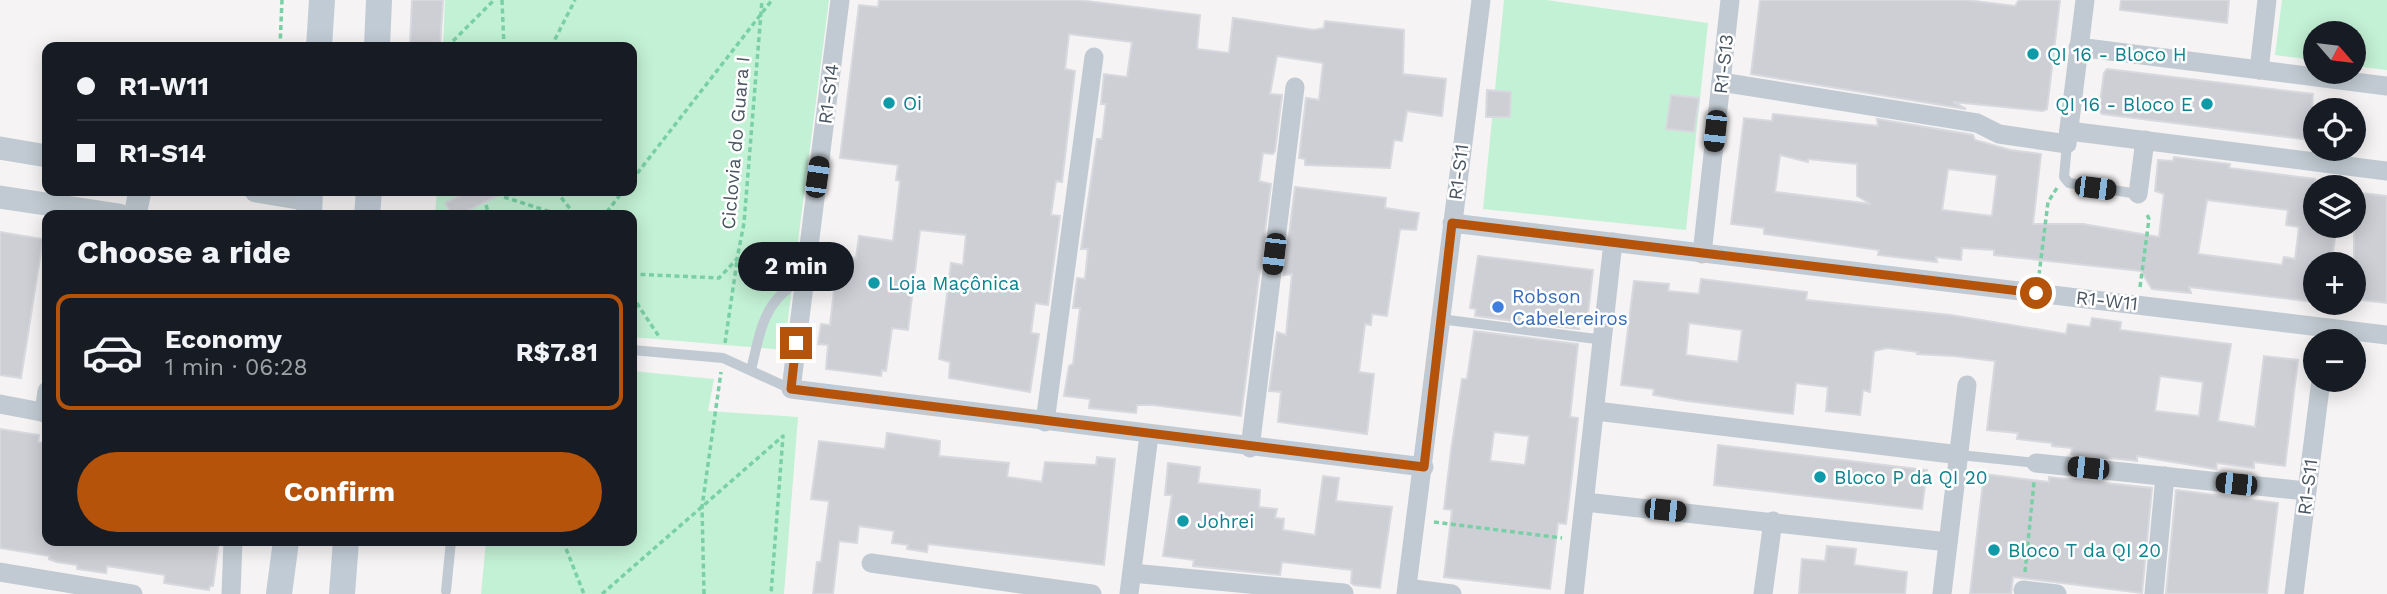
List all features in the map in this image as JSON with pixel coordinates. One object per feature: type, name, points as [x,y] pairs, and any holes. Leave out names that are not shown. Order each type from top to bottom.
[{"type":"main road","points":[[319,42],[323,0]]},
{"type":"main road","points":[[377,42],[379,0]]},
{"type":"main road","points":[[279,594],[285,546]]},
{"type":"main road","points":[[342,594],[346,546]]},
{"type":"street","name":"R1-S14","points":[[791,389],[840,0]]},
{"type":"street","name":"R1-S11","points":[[1407,591],[1481,0]]},
{"type":"street","points":[[2068,137],[2085,0]]},
{"type":"street","points":[[2259,70],[2267,0]]},
{"type":"street","name":"R1-S13","points":[[1702,254],[1721,82],[1724,1]]},
{"type":"street","points":[[2078,47],[2387,86]]},
{"type":"street","points":[[1045,422],[1094,57]]},
{"type":"street","points":[[1721,82],[1978,123],[1999,134],[2145,140],[2387,171]]},
{"type":"street","points":[[1250,448],[1295,87]]},
{"type":"street","points":[[2138,194],[2145,140]]},
{"type":"street","points":[[0,148],[42,155]]},
{"type":"street","points":[[277,196],[314,205]]},
{"type":"street","points":[[0,197],[63,210]]},
{"type":"street","name":"R1-W11","points":[[1452,223],[2137,303],[2303,330]]},
{"type":"street","points":[[1574,594],[1613,242]]},
{"type":"street","name":"R1-W11","points":[[2366,335],[2387,335]]},
{"type":"street","points":[[1942,594],[1961,455],[1967,385]]},
{"type":"street","points":[[791,389],[1250,448],[1424,467]]},
{"type":"street","name":"R1-S11","points":[[2294,594],[2319,392]]},
{"type":"street","points":[[0,404],[42,412]]},
{"type":"street","points":[[1596,411],[1961,455]]},
{"type":"street","points":[[1129,594],[1149,435]]},
{"type":"street","points":[[2036,463],[2306,491]]},
{"type":"street","points":[[2154,594],[2165,476]]},
{"type":"street","points":[[1585,502],[1948,542]]},
{"type":"street","points":[[1763,594],[1773,521]]},
{"type":"street","points":[[231,594],[233,546]]},
{"type":"street","points":[[871,563],[1092,594]]},
{"type":"street","points":[[0,572],[133,594]]},
{"type":"street","points":[[1132,573],[1344,593]]},
{"type":"street","points":[[2023,590],[2057,594]]},
{"type":"street","points":[[1407,591],[1452,594]]},
{"type":"lane","points":[[2068,137],[2064,177],[2073,185],[2138,194]]},
{"type":"lane","points":[[751,370],[761,327],[775,297],[804,278]]},
{"type":"lane","points":[[1440,319],[1604,341]]},
{"type":"lane","points":[[637,350],[723,358],[791,389]]},
{"type":"lane","points":[[1961,455],[2036,463]]},
{"type":"lane","points":[[446,592],[451,546]]},
{"type":"path","points":[[280,42],[282,0]]},
{"type":"path","points":[[452,42],[494,0]]},
{"type":"path","points":[[502,0],[504,42]]},
{"type":"path","points":[[554,42],[575,0]]},
{"type":"path","name":"Ciclovia do Guara I","points":[[637,274],[719,278],[737,259],[744,223],[762,0]]},
{"type":"path","points":[[637,174],[772,0]]},
{"type":"path","points":[[2036,293],[2048,202],[2064,177]]},
{"type":"path","points":[[2137,303],[2149,219],[2138,194]]},
{"type":"path","points":[[560,196],[571,210]]},
{"type":"path","points":[[608,210],[619,196]]},
{"type":"path","points":[[504,197],[544,210]]},
{"type":"path","points":[[486,205],[488,210]]},
{"type":"path","points":[[704,594],[702,507],[737,259]]},
{"type":"path","points":[[637,304],[669,352]]},
{"type":"path","points":[[602,594],[783,436],[771,594]]},
{"type":"path","points":[[2023,590],[2036,463]]},
{"type":"path","points":[[1417,520],[1581,541]]},
{"type":"path","points":[[565,546],[584,594]]},
{"type":"green space","points":[[445,0],[829,0],[784,350],[637,337],[637,210],[435,210],[437,196],[637,196],[637,42],[443,42]]},
{"type":"green space","points":[[1504,0],[1546,0],[1708,23],[1686,230],[1483,209]]},
{"type":"green space","points":[[2282,0],[2387,0],[2387,70],[2366,67],[2366,21],[2303,21],[2303,58],[2275,55]]},
{"type":"green space","points":[[637,371],[714,379],[708,411],[798,417],[784,594],[481,594],[486,546],[637,546]]},
{"type":"building","points":[[412,0],[443,0],[440,42],[410,42]]},
{"type":"building","points":[[879,0],[1078,0],[1200,15],[1197,49],[1229,53],[1233,18],[1314,30],[1324,28],[1325,21],[1404,30],[1403,74],[1446,79],[1442,116],[1407,111],[1402,141],[1394,140],[1390,168],[1305,165],[1305,159],[1299,158],[1306,98],[1319,100],[1323,63],[1277,56],[1270,94],[1282,95],[1275,151],[1273,154],[1263,153],[1259,181],[1271,184],[1241,416],[1153,405],[1137,405],[1136,413],[1089,408],[1090,399],[1064,396],[1069,366],[1073,364],[1080,308],[1073,308],[1077,278],[1085,279],[1088,249],[1081,249],[1097,139],[1102,139],[1106,104],[1101,104],[1104,74],[1127,77],[1132,42],[1069,34],[1065,69],[1075,71],[1062,182],[1056,181],[1051,215],[1060,216],[1048,305],[1035,303],[1031,333],[1039,334],[1030,392],[949,378],[950,362],[939,359],[951,263],[963,265],[966,235],[920,230],[908,330],[892,328],[886,371],[882,370],[881,376],[826,369],[828,345],[818,344],[821,324],[830,325],[838,256],[856,258],[859,236],[893,241],[900,181],[896,180],[898,165],[840,158],[859,5],[878,7]]},
{"type":"building","points":[[1760,0],[1966,0],[2015,6],[2019,0],[2060,0],[2047,109],[2043,111],[1953,102],[1966,109],[1751,74]]},
{"type":"building","points":[[2121,0],[2229,0],[2227,23],[2120,10]]},
{"type":"building","name":"QI 16 - Bloco E","points":[[2107,69],[2313,94],[2313,98],[2303,98],[2303,139],[2102,114],[2099,110],[2104,73]]},
{"type":"building","points":[[1487,90],[1511,92],[1510,117],[1486,117]]},
{"type":"building","points":[[1671,95],[1699,98],[1694,132],[1666,129]]},
{"type":"building","points":[[1773,114],[1878,126],[1877,119],[1973,135],[1975,140],[2010,150],[2041,154],[2033,224],[2083,224],[2159,237],[2164,194],[2155,191],[2158,160],[2173,161],[2174,157],[2230,164],[2229,168],[2303,177],[2303,238],[2335,238],[2333,252],[2303,252],[2303,301],[2189,287],[2191,293],[2152,289],[2141,271],[1994,255],[1994,250],[1962,248],[1961,260],[1936,257],[1937,262],[1878,255],[1879,250],[1764,234],[1764,228],[1731,224],[1744,118],[1772,121]],"holes":[[[1780,155],[1808,162],[1808,159],[1857,164],[1857,196],[1871,204],[1775,192]],[[1948,169],[1997,175],[1992,216],[1942,210]],[[2207,200],[2288,210],[2286,225],[2299,227],[2295,259],[2284,257],[2282,265],[2198,254]]]},
{"type":"building","points":[[1295,187],[1386,198],[1385,208],[1419,213],[1416,230],[1400,229],[1387,316],[1372,314],[1371,325],[1365,324],[1359,372],[1374,374],[1367,434],[1278,422],[1281,392],[1269,391],[1277,332],[1286,335],[1292,274],[1284,275]]},
{"type":"building","points":[[2366,194],[2387,196],[2387,303],[2366,300],[2366,252],[2354,252],[2354,238],[2366,238]]},
{"type":"building","points":[[459,196],[497,196],[469,210],[449,210],[445,203]]},
{"type":"building","points":[[0,232],[42,239],[42,245],[21,378],[0,375]]},
{"type":"building","points":[[1478,256],[1593,270],[1587,323],[1579,322],[1579,329],[1475,316],[1476,309],[1470,308]]},
{"type":"building","points":[[1701,279],[1807,292],[1806,300],[1951,315],[2066,334],[2068,324],[2090,327],[2092,318],[2121,322],[2120,330],[2231,344],[2218,421],[2255,427],[2264,356],[2298,360],[2285,466],[2254,462],[2254,468],[2217,463],[2216,469],[2137,456],[2137,461],[2071,454],[2072,448],[2017,439],[2018,433],[1987,430],[1995,361],[1917,354],[1918,352],[1887,348],[1874,351],[1870,392],[1863,390],[1860,415],[1826,411],[1828,387],[1796,383],[1793,414],[1687,401],[1653,395],[1654,389],[1621,385],[1634,281],[1669,284],[1668,291],[1699,294]],"holes":[[[1689,323],[1742,330],[1738,362],[1686,355]],[[2160,376],[2203,382],[2199,416],[2155,411]]]},
{"type":"building","points":[[1474,331],[1578,344],[1570,417],[1578,418],[1572,475],[1566,524],[1558,523],[1550,589],[1444,577],[1452,510],[1444,509],[1462,379],[1467,379]],"holes":[[[1494,432],[1529,436],[1525,465],[1490,461]]]},
{"type":"building","points":[[0,429],[39,435],[38,442],[42,442],[42,546],[218,546],[213,586],[210,586],[209,590],[164,583],[165,575],[107,566],[106,573],[77,569],[77,565],[57,562],[49,559],[49,556],[0,548]]},
{"type":"building","points":[[887,433],[940,441],[939,456],[1009,463],[1007,477],[1042,482],[1045,462],[1096,465],[1097,457],[1115,459],[1104,565],[928,544],[927,552],[907,549],[908,545],[892,543],[894,531],[859,526],[857,543],[839,541],[833,594],[813,594],[817,562],[821,562],[829,501],[811,499],[819,441],[885,449]]},
{"type":"building","name":"Bloco P da QI 20","points":[[1718,445],[1927,470],[1922,509],[1714,485]]},
{"type":"building","points":[[1168,463],[1200,467],[1198,483],[1260,490],[1259,507],[1277,509],[1275,518],[1284,519],[1283,530],[1315,535],[1323,476],[1339,478],[1336,501],[1392,507],[1380,588],[1354,585],[1351,583],[1352,570],[1282,562],[1280,575],[1193,566],[1194,560],[1163,556],[1172,495],[1165,495]]},
{"type":"building","points":[[1984,474],[2049,482],[2049,477],[2152,488],[2142,593],[2013,577],[2011,594],[1970,594]]},
{"type":"building","points":[[2176,490],[2278,503],[2267,594],[2166,594]]},
{"type":"building","points":[[1827,546],[1856,549],[1854,565],[1907,572],[1905,594],[1799,594],[1802,559],[1825,561]]},
{"type":"place","name":"QI 16 - Bloco H","points":[[2033,54]]},
{"type":"place","name":"Oi","points":[[889,103]]},
{"type":"place","name":"QI 16 - Bloco E","points":[[2207,104]]},
{"type":"place","name":"Loja Maçônica","points":[[874,283]]},
{"type":"place","name":"Robson Cabelereiros","points":[[1498,307]]},
{"type":"place","name":"Bloco P da QI 20","points":[[1820,477]]},
{"type":"place","name":"Johrei","points":[[1183,521]]},
{"type":"place","name":"Bloco T da QI 20","points":[[1994,550]]},
{"type":"route","points":[[796,343],[791,389],[1250,448],[1424,467],[1452,223],[2036,293]]}]
